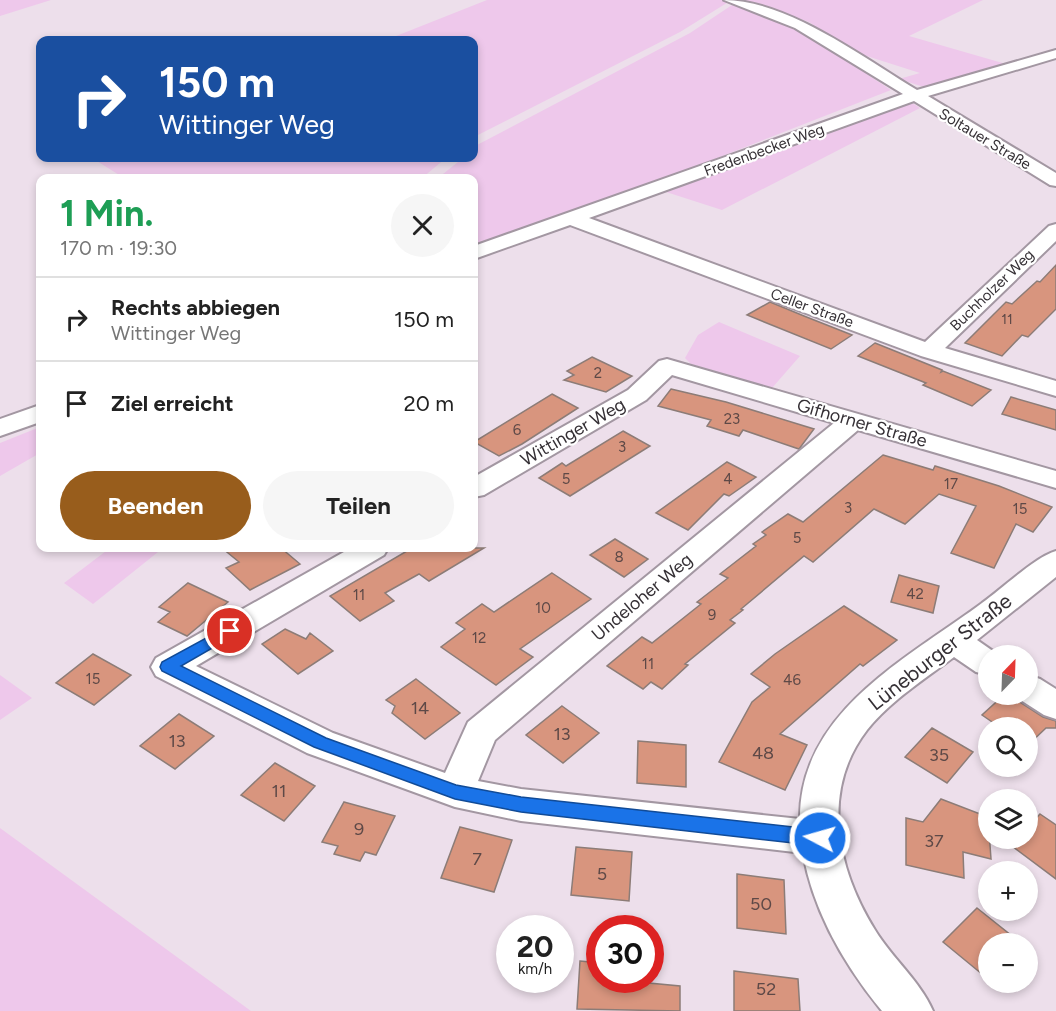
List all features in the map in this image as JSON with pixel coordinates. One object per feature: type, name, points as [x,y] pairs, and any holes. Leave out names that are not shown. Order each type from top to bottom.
[{"type":"street","name":"Soltauer Straße","points":[[730,0],[800,25],[913,96],[1056,181]]},
{"type":"street","name":"Fredenbecker Weg","points":[[478,252],[913,96],[1056,54]]},
{"type":"street","name":"Celler Straße","points":[[572,219],[929,351],[1056,388]]},
{"type":"street","name":"Buchholzer Weg","points":[[929,351],[1056,230]]},
{"type":"street","name":"Gifhorner Straße","points":[[667,366],[1056,480]]},
{"type":"street","name":"Wittinger Weg","points":[[478,487],[637,395],[667,366]]},
{"type":"street","points":[[0,428],[36,414]]},
{"type":"street","name":"Undeloher Weg","points":[[455,792],[481,732],[854,420]]},
{"type":"street","points":[[366,552],[168,667],[320,743],[455,792],[521,805],[820,838]]},
{"type":"street","name":"Lüneburger Straße","points":[[911,1011],[884,979],[850,926],[829,877],[820,838],[819,793],[831,755],[854,720],[883,693],[1056,561]]},
{"type":"street","points":[[953,640],[978,656]]},
{"type":"street","points":[[1038,694],[1056,706]]},
{"type":"shaded area","points":[[0,0],[51,0],[0,16]]},
{"type":"shaded area","points":[[487,0],[730,1],[680,32],[478,135],[478,36],[396,36]]},
{"type":"shaded area","points":[[740,0],[983,0],[909,36],[1006,64],[927,88],[899,79],[920,73],[851,51],[809,22]]},
{"type":"shaded area","points":[[735,3],[796,27],[891,90],[661,180],[478,246],[478,174],[443,174],[458,162],[478,162],[478,144],[690,33]]},
{"type":"shaded area","points":[[911,102],[920,108],[722,210],[663,191]]},
{"type":"shaded area","points":[[98,162],[441,162],[427,174],[118,174]]},
{"type":"shaded area","points":[[719,322],[800,356],[772,388],[691,364],[685,358],[698,335]]},
{"type":"shaded area","points":[[36,429],[36,455],[0,476],[0,443]]},
{"type":"shaded area","points":[[105,552],[158,552],[93,604],[64,583]]},
{"type":"shaded area","points":[[0,675],[32,698],[0,720]]},
{"type":"shaded area","points":[[0,828],[251,1011],[0,1011]]},
{"type":"building","points":[[1056,265],[1056,309],[1028,337],[1022,335],[1002,356],[965,343],[1006,302],[1012,304],[1037,281],[1040,282]]},
{"type":"building","points":[[770,302],[852,335],[831,349],[747,315]]},
{"type":"building","points":[[875,343],[942,370],[941,372],[991,390],[972,406],[923,385],[926,383],[858,356]]},
{"type":"building","points":[[592,357],[632,376],[606,392],[564,380],[574,375],[567,371]]},
{"type":"building","points":[[671,389],[726,402],[814,429],[799,449],[743,430],[739,436],[707,426],[711,420],[658,406]]},
{"type":"building","points":[[552,394],[578,408],[499,456],[478,444],[478,440]]},
{"type":"building","points":[[1011,397],[1056,410],[1056,430],[1002,414]]},
{"type":"building","points":[[623,431],[650,446],[570,496],[539,478],[562,463],[566,466]]},
{"type":"building","points":[[883,455],[933,470],[935,466],[999,486],[1052,507],[1033,532],[1016,524],[994,568],[951,553],[976,506],[939,494],[905,524],[874,509],[813,562],[804,556],[741,609],[743,610],[730,620],[735,623],[685,664],[688,665],[662,689],[651,682],[643,689],[607,666],[642,637],[652,643],[701,604],[697,602],[728,578],[720,574],[756,546],[753,544],[766,535],[762,532],[788,514],[803,522]]},
{"type":"building","points":[[727,462],[756,477],[729,496],[724,494],[688,530],[656,513]]},
{"type":"building","points":[[615,539],[648,559],[624,577],[590,555]]},
{"type":"building","points":[[227,552],[286,552],[300,564],[250,590],[226,568],[239,562]]},
{"type":"building","points":[[405,552],[477,552],[429,581],[419,574],[385,593],[394,601],[360,621],[330,596]]},
{"type":"building","points":[[552,573],[591,599],[520,649],[533,657],[496,685],[441,647],[465,629],[456,623],[482,604],[494,612]]},
{"type":"building","points":[[899,575],[939,586],[933,613],[891,602]]},
{"type":"building","points":[[188,583],[228,602],[187,636],[158,622],[170,612],[159,607]]},
{"type":"building","points":[[844,606],[897,640],[863,666],[860,664],[780,734],[807,745],[785,790],[719,762],[752,702],[770,687],[751,674],[775,654]]},
{"type":"building","points":[[285,629],[306,639],[310,633],[333,651],[298,674],[262,644]]},
{"type":"building","points":[[93,654],[131,675],[94,705],[56,683]]},
{"type":"building","points":[[416,679],[460,713],[425,739],[392,713],[395,706],[386,700]]},
{"type":"building","points":[[993,705],[1024,705],[1043,717],[1056,721],[1056,728],[1046,728],[1038,736],[1038,717],[985,717],[982,715]]},
{"type":"building","points":[[562,706],[599,733],[563,763],[526,735]]},
{"type":"building","points":[[179,714],[214,736],[175,769],[140,746]]},
{"type":"building","points":[[932,728],[973,752],[947,783],[905,757]]},
{"type":"building","points":[[638,741],[686,745],[686,787],[637,783]]},
{"type":"building","points":[[275,763],[315,786],[284,821],[241,795]]},
{"type":"building","points":[[941,799],[978,813],[978,849],[990,849],[991,859],[963,852],[964,878],[906,865],[906,818],[923,822]]},
{"type":"building","points":[[344,802],[395,816],[376,855],[365,852],[360,861],[334,854],[338,846],[322,842]]},
{"type":"building","points":[[1040,814],[1056,825],[1056,879],[1038,866],[1038,861],[1032,861],[1016,849],[1038,849],[1038,816]]},
{"type":"building","points":[[460,827],[512,840],[494,892],[441,878]]},
{"type":"building","points":[[576,847],[632,852],[629,901],[571,895]]},
{"type":"building","points":[[737,874],[784,880],[786,934],[737,928]]},
{"type":"building","points":[[977,908],[978,921],[993,921],[1008,933],[978,933],[978,971],[943,942]]},
{"type":"building","points":[[580,961],[586,962],[586,993],[664,993],[664,984],[680,986],[680,1011],[577,1009]]},
{"type":"building","points":[[734,971],[798,979],[800,1011],[734,1011]]},
{"type":"route","points":[[230,631],[168,667],[320,743],[455,792],[521,805],[820,838]]}]
